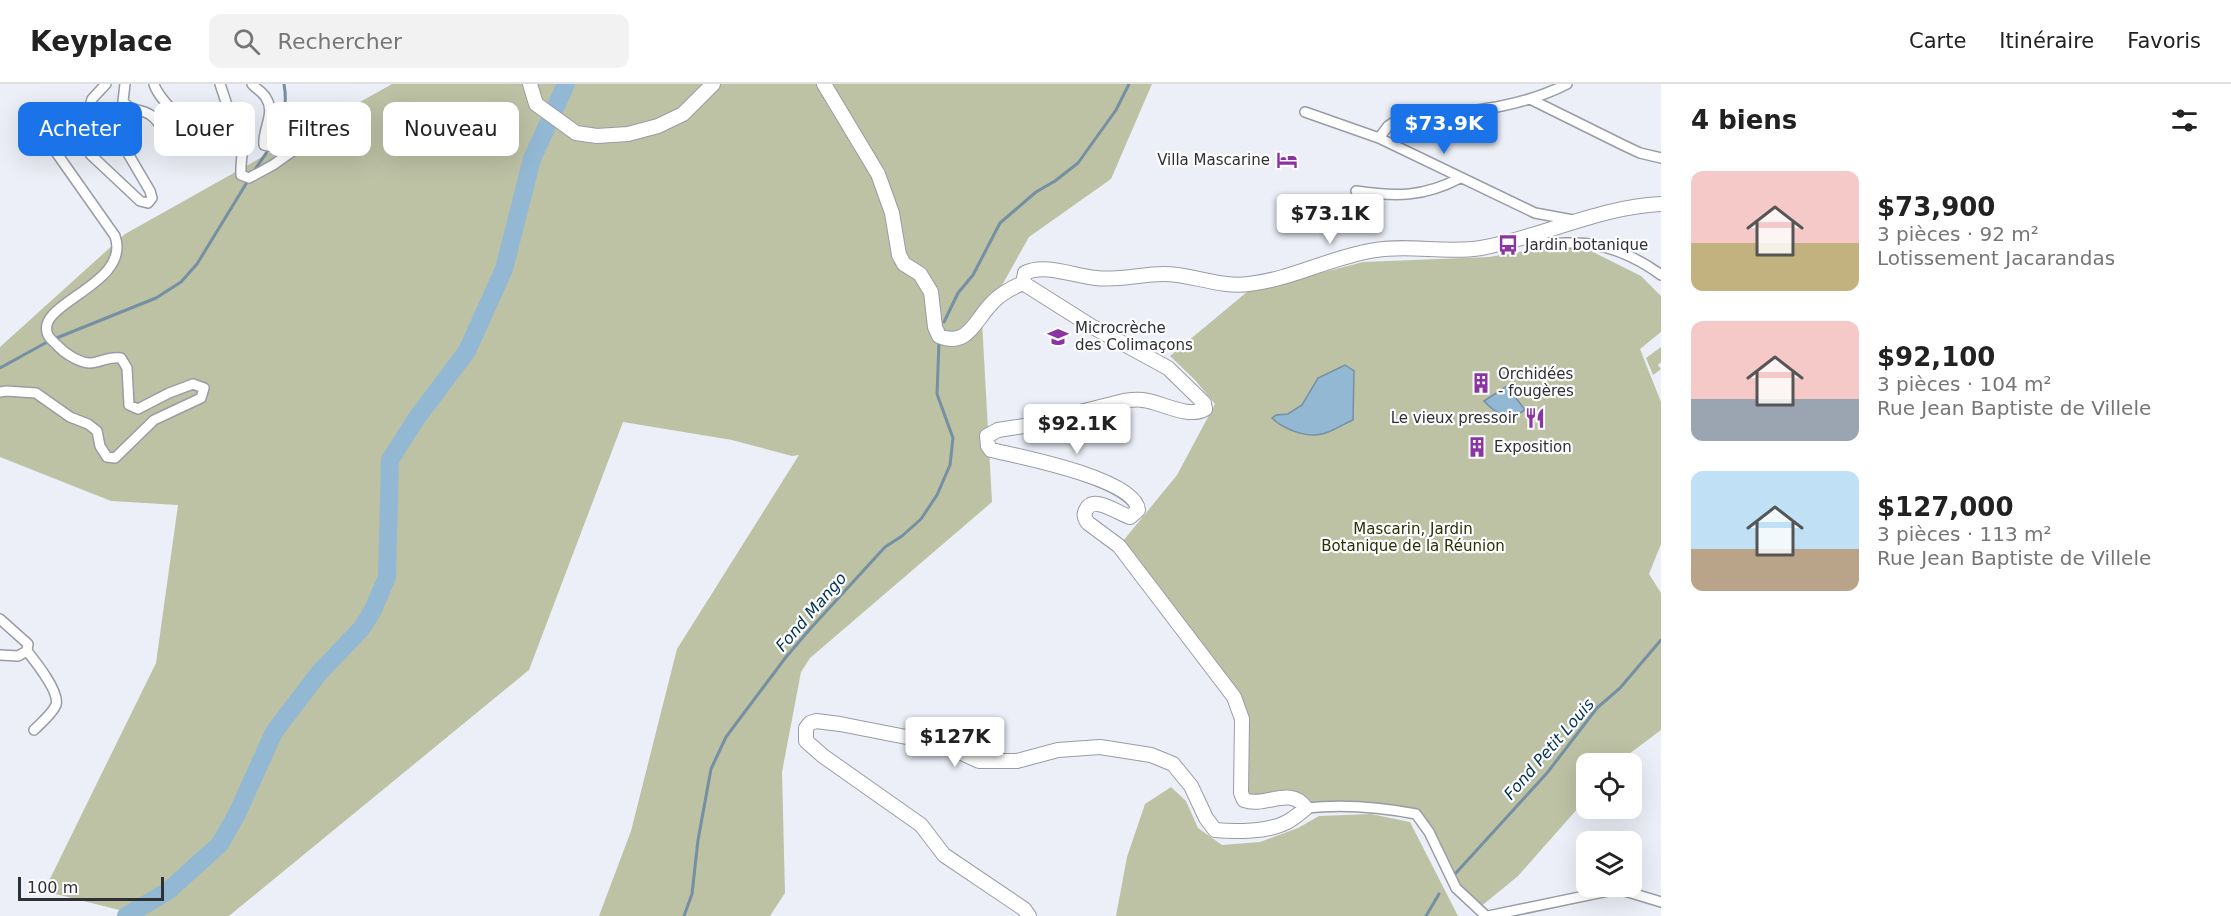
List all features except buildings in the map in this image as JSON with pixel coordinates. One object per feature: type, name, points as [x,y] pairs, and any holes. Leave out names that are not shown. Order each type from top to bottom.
[{"type":"main road","points":[[530,84],[536,104],[576,133],[597,136],[627,134],[658,126],[683,114],[713,84]]},
{"type":"main road","points":[[824,84],[879,174],[892,213],[899,255],[904,264],[920,274],[931,292],[934,320],[939,336],[948,340],[959,338],[970,332],[991,303],[1008,289],[1023,282]]},
{"type":"main road","points":[[1023,282],[1025,273],[1039,269],[1098,279],[1164,274],[1231,285],[1250,284],[1378,249],[1479,248],[1627,207],[1661,204]]},
{"type":"main road","points":[[1023,282],[1091,326],[1168,368],[1204,403],[1204,409],[1200,412],[1184,411],[1140,399],[1124,401],[1024,426],[998,430],[987,436],[988,446],[991,450],[1068,468],[1107,482],[1131,497],[1138,505],[1138,510],[1130,517],[1102,504],[1094,503],[1084,511],[1085,518],[1088,523],[1119,546],[1234,697],[1242,719],[1241,793],[1244,800],[1252,803],[1292,797],[1301,801],[1306,808],[1286,823],[1272,827],[1233,832],[1215,830],[1206,818],[1191,786],[1173,764],[1151,755],[1100,747],[1058,750],[1017,761],[979,761],[942,744],[840,724],[816,721],[810,723],[806,728],[806,741],[822,756],[921,825],[945,855],[1024,909],[1029,916]]},
{"type":"street","points":[[0,392],[36,393],[70,417],[88,424],[97,431],[100,446],[106,457],[115,458],[154,420],[201,398],[204,388],[193,384],[138,409],[129,405],[127,368],[121,358],[109,357],[90,363],[78,360],[61,350],[48,336],[46,328],[51,315],[103,275],[115,261],[118,246],[115,236],[53,148],[35,142],[31,127],[34,116],[42,114],[53,128],[82,139],[91,155],[140,201],[148,203],[152,198],[113,128],[89,110],[92,99],[106,84]]},
{"type":"street","points":[[125,84],[123,97],[125,105],[132,110],[148,113],[165,131],[176,134],[180,127],[179,120],[159,97],[154,84]]},
{"type":"street","points":[[220,84],[230,114],[244,125],[244,154],[240,166],[241,175],[249,178],[273,165],[304,143],[321,140],[328,126],[324,120],[314,123],[273,147],[264,145],[263,136],[269,121],[269,105],[267,99],[252,84]]},
{"type":"street","points":[[1379,138],[1388,126],[1397,120],[1480,110],[1530,99],[1567,84]]},
{"type":"street","points":[[1530,99],[1640,153],[1661,158]]},
{"type":"street","points":[[1305,112],[1379,138],[1535,213],[1576,220]]},
{"type":"street","points":[[1356,191],[1392,196],[1439,189],[1460,178]]},
{"type":"street","points":[[1526,236],[1543,244],[1598,245],[1628,255],[1661,275]]},
{"type":"street","points":[[0,619],[27,644],[27,651],[38,664],[56,695],[57,701],[54,708],[34,730]]},
{"type":"street","points":[[0,655],[18,656],[27,651]]},
{"type":"street","points":[[1306,808],[1328,805],[1383,808],[1416,814],[1429,832],[1456,888],[1487,916],[1618,889],[1661,902]]},
{"type":"green space","points":[[392,84],[1152,84],[1111,179],[1029,237],[982,321],[992,502],[810,658],[801,672],[782,772],[785,893],[770,916],[599,916],[631,831],[677,649],[799,455],[792,456],[732,440],[623,422],[529,670],[229,916],[143,916],[44,891],[156,663],[178,505],[111,501],[0,457],[0,347],[125,234],[267,154],[371,156],[371,102],[360,102]]},
{"type":"green space","name":"Mascarin, Jardin Botanique de la Réunion","points":[[1561,245],[1589,250],[1641,276],[1661,296],[1661,332],[1640,349],[1661,402],[1661,544],[1649,574],[1661,593],[1661,730],[1630,753],[1576,753],[1576,810],[1518,876],[1479,908],[1456,888],[1416,814],[1306,808],[1301,801],[1244,800],[1242,719],[1119,546],[1177,475],[1215,404],[1195,380],[1170,356],[1247,292],[1363,262],[1489,257]]},
{"type":"green space","points":[[1661,347],[1661,362],[1658,365],[1661,369],[1653,375],[1646,358]]},
{"type":"green space","points":[[1171,787],[1186,801],[1198,828],[1222,845],[1260,842],[1298,828],[1319,816],[1371,814],[1410,822],[1458,916],[1116,916],[1127,857],[1145,804]]},
{"type":"water","points":[[1345,365],[1354,371],[1353,420],[1330,432],[1309,435],[1295,432],[1272,418],[1276,415],[1288,414],[1302,405],[1318,378]]},
{"type":"water","points":[[1507,386],[1525,410],[1508,416],[1498,413],[1484,401]]},
{"type":"waterway","points":[[284,84],[285,102]]},
{"type":"waterway","points":[[126,916],[168,891],[220,844],[237,814],[274,732],[319,673],[361,629],[372,612],[387,577],[390,460],[416,419],[467,351],[504,269],[532,159],[566,84]]},
{"type":"waterway","name":"Fond Mango","points":[[944,322],[958,293],[973,275],[1000,223],[1036,192],[1078,163],[1116,110],[1129,84]]},
{"type":"waterway","points":[[254,171],[267,152]]},
{"type":"waterway","points":[[0,368],[49,341],[156,298],[181,282],[197,264],[249,179]]},
{"type":"waterway","name":"Fond Mango","points":[[684,916],[692,894],[698,840],[711,769],[726,737],[810,629],[885,547],[921,519],[937,495],[950,465],[953,438],[937,394],[939,342]]},
{"type":"waterway","name":"Fond Petit Louis","points":[[1455,874],[1547,773],[1597,708],[1620,688],[1661,640]]},
{"type":"waterway","name":"Fond Petit Louis","points":[[1426,916],[1439,894]]},
{"type":"place","name":"Villa Mascarine","points":[[1287,160]]},
{"type":"place","name":"Jardin botanique","points":[[1508,245]]},
{"type":"place","name":"Microcrèche des Colimaçons","points":[[1058,337]]},
{"type":"place","name":"Orchidées - fougères","points":[[1481,383]]},
{"type":"place","name":"Le vieux pressoir","points":[[1535,418]]},
{"type":"place","name":"Exposition","points":[[1477,447]]}]
